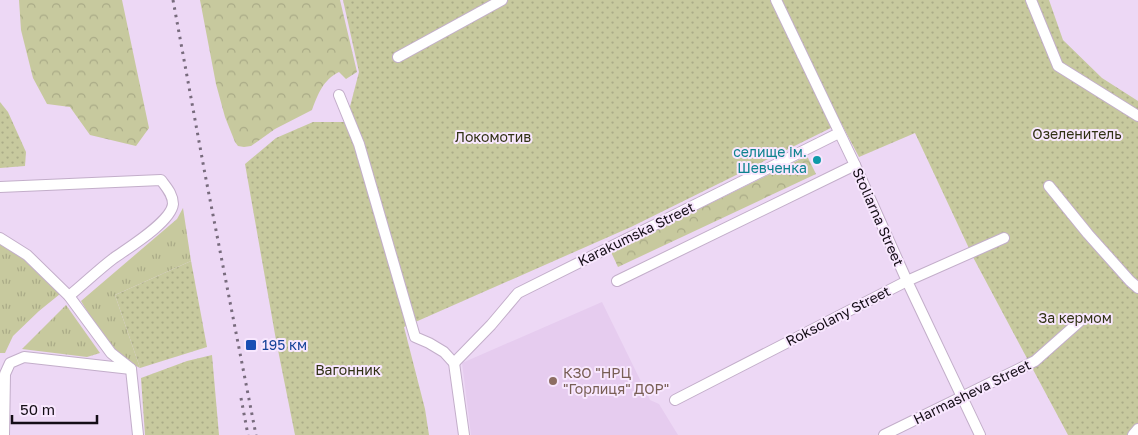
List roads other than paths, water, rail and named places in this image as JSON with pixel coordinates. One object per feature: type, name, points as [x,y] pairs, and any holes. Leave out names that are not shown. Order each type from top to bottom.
[{"type":"street","points":[[398,57],[502,0]]},
{"type":"street","name":"Stoliarna Street","points":[[776,0],[980,435]]},
{"type":"street","points":[[1032,0],[1058,66],[1138,116]]},
{"type":"street","points":[[338,95],[359,144],[415,337],[444,352],[454,363],[464,435]]},
{"type":"street","name":"Karakumska Street","points":[[454,363],[492,325],[518,293],[839,133]]},
{"type":"street","points":[[617,281],[855,165]]},
{"type":"street","points":[[0,187],[161,180],[172,194],[173,205],[167,217],[136,244],[114,258],[69,296]]},
{"type":"street","points":[[1048,186],[1088,234],[1138,288]]},
{"type":"street","points":[[0,238],[27,255],[69,296],[111,353],[131,369],[138,435]]},
{"type":"street","name":"Roksolany Street","points":[[675,400],[907,281],[1004,238]]},
{"type":"street","name":"Harmasheva Street","points":[[884,435],[1035,362],[1079,322]]},
{"type":"street","points":[[4,435],[5,374],[10,362],[24,357],[131,369]]},
{"type":"street","points":[[1132,435],[1138,429]]},
{"type":"railway","points":[[173,0],[256,435]]},
{"type":"railway","points":[[241,398],[248,435]]},
{"type":"place","name":"селище ім. Шевченка","points":[[817,160]]},
{"type":"place","name":"195 км","points":[[251,345]]},
{"type":"place","name":"КЗО \"НРЦ \"Горлиця\" ДОР\"","points":[[553,381]]},
{"type":"park label","name":"Озеленитель","points":[[1077,134]]},
{"type":"park label","name":"Локомотив","points":[[493,137]]},
{"type":"park label","name":"За кермом","points":[[1075,318]]},
{"type":"park label","name":"Вагонник","points":[[348,370]]}]
